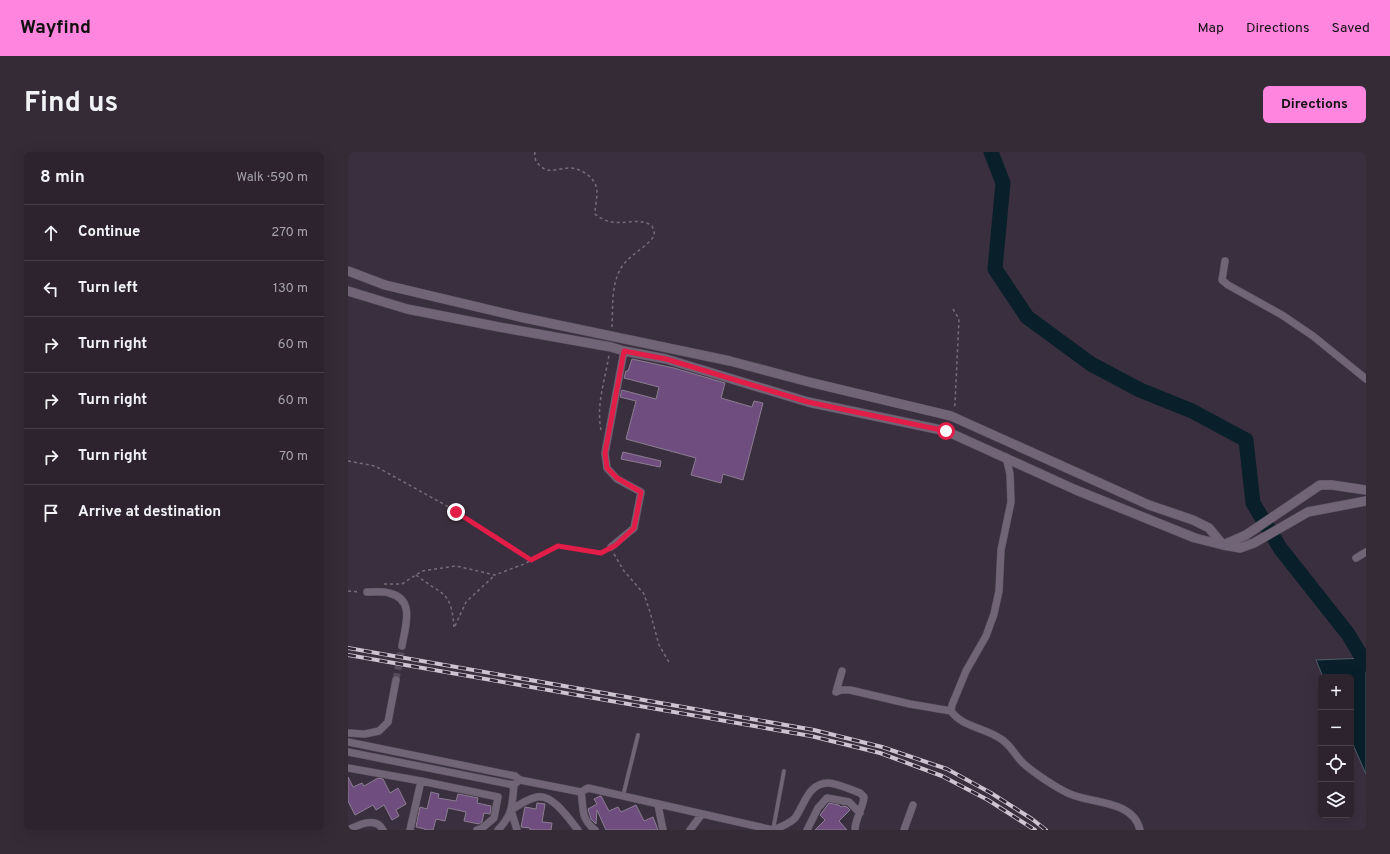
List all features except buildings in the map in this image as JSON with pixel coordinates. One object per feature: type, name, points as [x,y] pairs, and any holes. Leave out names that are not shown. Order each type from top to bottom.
[{"type":"street","points":[[1225,262],[1222,280],[1228,285],[1282,315],[1313,336],[1366,379]]},
{"type":"street","points":[[348,271],[385,286],[520,317],[730,361],[809,382],[951,416],[1149,505],[1193,520],[1209,528],[1223,545]]},
{"type":"street","points":[[377,300],[385,286]]},
{"type":"street","points":[[348,291],[406,309],[611,347],[666,359],[808,402],[946,431],[1076,490],[1163,526],[1195,538],[1223,545],[1240,548],[1254,543],[1308,512],[1366,501]]},
{"type":"street","points":[[611,547],[634,528],[641,492],[617,478],[607,468],[605,453],[624,351]]},
{"type":"street","points":[[951,711],[966,671],[986,636],[994,614],[999,591],[1001,550],[1011,502],[1010,474],[1006,457]]},
{"type":"street","points":[[1223,545],[1246,535],[1320,485],[1332,485],[1366,490]]},
{"type":"street","points":[[1356,558],[1366,552]]},
{"type":"street","points":[[367,592],[388,592],[400,598],[406,605],[408,614],[402,646]]},
{"type":"street","points":[[842,671],[836,692],[841,690],[850,690],[910,704],[951,711],[958,718],[1001,738],[1008,744],[1024,764],[1054,785],[1071,794],[1110,804],[1123,810],[1132,816],[1139,824],[1140,830]]},
{"type":"street","points":[[348,732],[365,734],[379,731],[388,722],[396,680]]},
{"type":"street","points":[[348,742],[515,776],[520,780],[580,792],[588,788],[702,814],[743,827],[773,830],[787,825],[794,819],[810,791],[822,783],[829,783],[860,793],[864,797],[855,825],[855,830]]},
{"type":"street","points":[[348,752],[514,785]]},
{"type":"street","points":[[348,768],[498,796],[494,818],[481,829],[477,830]]},
{"type":"street","points":[[486,794],[490,771]]},
{"type":"street","points":[[498,830],[507,821],[511,810],[514,785],[520,780]]},
{"type":"street","points":[[411,830],[421,781]]},
{"type":"street","points":[[580,792],[582,812],[589,825],[595,830]]},
{"type":"street","points":[[511,810],[523,802],[538,797],[548,799],[558,806],[578,830]]},
{"type":"street","points":[[807,830],[818,808],[826,798],[849,802],[860,813]]},
{"type":"street","points":[[658,804],[663,830]]},
{"type":"street","points":[[904,830],[913,805]]},
{"type":"street","points":[[511,810],[517,830]]},
{"type":"street","points":[[690,830],[702,814]]},
{"type":"street","points":[[348,830],[361,824],[371,822],[382,827],[383,830]]},
{"type":"lane","points":[[623,797],[638,735]]},
{"type":"lane","points":[[773,830],[784,771]]},
{"type":"path","points":[[535,152],[536,162],[546,170],[572,168],[582,170],[588,175],[596,186],[597,192],[595,214],[601,219],[610,223],[642,222],[652,226],[654,235],[650,241],[632,254],[622,264],[619,271],[615,282],[611,336]]},
{"type":"path","points":[[951,416],[955,404],[959,319],[953,309]]},
{"type":"path","points":[[601,430],[600,400],[611,347]]},
{"type":"path","points":[[348,461],[374,466],[456,512],[531,560]]},
{"type":"path","points":[[416,575],[446,596],[450,601],[453,611],[454,626],[466,602],[495,575],[531,560],[558,546],[601,553],[611,547],[624,571],[644,594],[658,645],[670,664]]},
{"type":"path","points":[[348,591],[367,592],[385,584],[402,584],[422,571],[456,566],[495,575]]},
{"type":"water","points":[[1366,658],[1366,774],[1354,747],[1354,674],[1322,674],[1316,660]]},
{"type":"waterway","points":[[991,152],[1003,183],[995,269],[1027,317],[1091,364],[1140,390],[1192,411],[1246,440],[1253,503],[1280,548],[1348,634],[1366,664]]},
{"type":"tunnel","points":[[396,680],[402,646]]},
{"type":"railway","points":[[348,648],[814,730],[882,747],[947,769],[991,793],[1032,819],[1046,830]]},
{"type":"railway","points":[[348,655],[811,736],[880,753],[942,776],[988,800],[1035,830]]},
{"type":"route","points":[[456,512],[531,560],[558,546],[601,553],[616,545],[634,528],[641,492],[617,478],[607,468],[605,453],[624,351],[666,359],[808,402],[946,431]]}]
